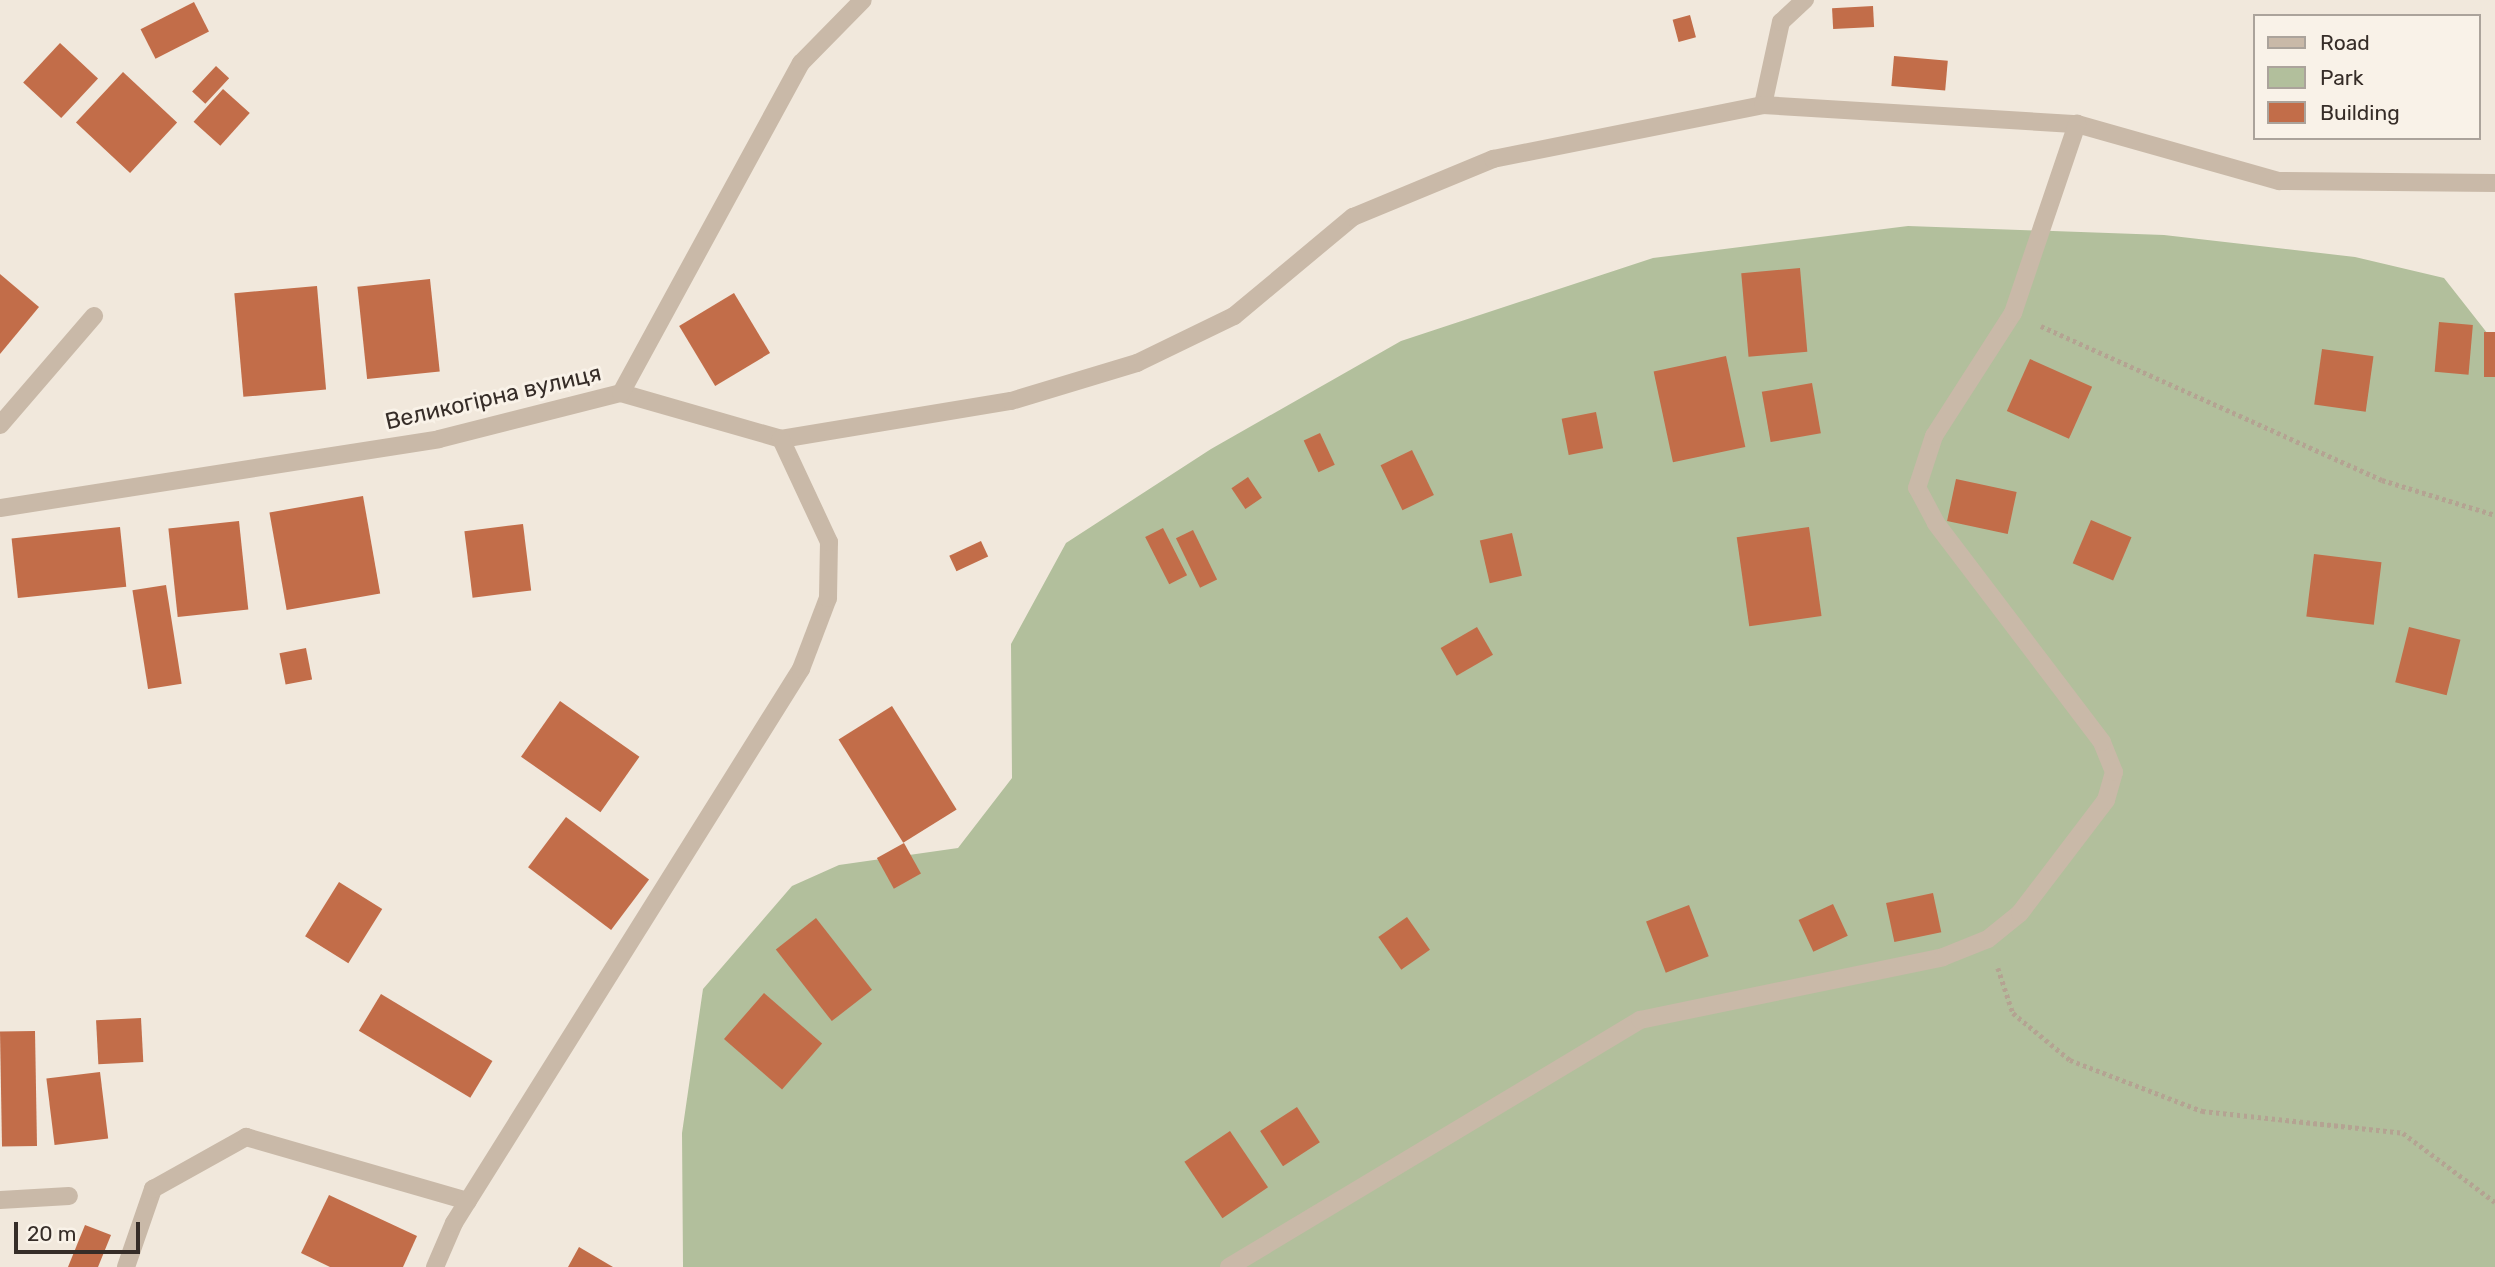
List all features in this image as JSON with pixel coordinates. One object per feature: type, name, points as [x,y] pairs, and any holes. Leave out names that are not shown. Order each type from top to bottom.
[{"type":"street","name":"Великогірна вулиця","points":[[0,508],[439,439],[621,393],[801,63],[863,0]]},
{"type":"street","points":[[1763,106],[1781,22],[1805,0]]},
{"type":"street","points":[[621,393],[781,439],[1011,401],[1137,363],[1234,316],[1353,217],[1493,159],[1763,106],[2077,124],[2278,181],[2495,183]]},
{"type":"street","points":[[1229,1267],[1640,1020],[1942,957],[1988,939],[2020,913],[2099,810],[2114,772],[2102,742],[1936,523],[1917,488],[1934,436],[2013,313],[2077,124]]},
{"type":"street","points":[[0,425],[94,316]]},
{"type":"street","points":[[435,1267],[468,1201],[801,670],[828,598],[829,542],[781,439]]},
{"type":"street","points":[[126,1267],[153,1189],[246,1137],[468,1201]]},
{"type":"street","points":[[0,1199],[69,1196]]},
{"type":"path","points":[[2013,313],[2382,480],[2495,515]]},
{"type":"path","points":[[1988,939],[2013,1013],[2070,1060],[2202,1111],[2403,1133],[2495,1202]]},
{"type":"green space","points":[[1908,226],[2164,235],[2355,257],[2444,278],[2495,343],[2495,1267],[683,1267],[682,1133],[703,989],[792,886],[839,865],[958,848],[1012,778],[1011,644],[1066,543],[1211,449],[1401,341],[1653,258]]},
{"type":"building","points":[[194,2],[209,31],[156,59],[141,29]]},
{"type":"building","points":[[1873,6],[1874,27],[1833,29],[1832,8]]},
{"type":"building","points":[[1690,15],[1696,37],[1679,42],[1673,20]]},
{"type":"building","points":[[60,43],[98,78],[61,118],[23,82]]},
{"type":"building","points":[[1894,56],[1948,61],[1945,91],[1891,86]]},
{"type":"building","points":[[216,66],[229,78],[205,104],[192,92]]},
{"type":"building","points":[[123,72],[177,122],[130,173],[76,122]]},
{"type":"building","points":[[223,89],[250,113],[220,146],[194,122]]},
{"type":"building","points":[[1800,268],[1807,352],[1749,357],[1741,273]]},
{"type":"building","points":[[0,274],[39,307],[0,354]]},
{"type":"building","points":[[430,279],[440,371],[367,379],[357,287]]},
{"type":"building","points":[[317,286],[326,390],[243,397],[234,293]]},
{"type":"building","points":[[734,293],[770,353],[715,386],[679,326]]},
{"type":"building","points":[[2439,322],[2473,325],[2469,375],[2435,372]]},
{"type":"building","points":[[2484,332],[2495,332],[2495,377],[2484,377]]},
{"type":"building","points":[[2322,349],[2373,356],[2366,412],[2314,404]]},
{"type":"building","points":[[1726,356],[1745,447],[1673,462],[1654,371]]},
{"type":"building","points":[[2030,359],[2092,387],[2069,439],[2007,411]]},
{"type":"building","points":[[1812,383],[1821,433],[1771,442],[1762,392]]},
{"type":"building","points":[[1596,412],[1603,448],[1569,455],[1562,419]]},
{"type":"building","points":[[1320,433],[1335,465],[1318,472],[1304,441]]},
{"type":"building","points":[[1412,450],[1434,495],[1402,510],[1381,465]]},
{"type":"building","points":[[1248,477],[1262,498],[1245,509],[1231,488]]},
{"type":"building","points":[[1956,479],[2017,492],[2008,534],[1947,521]]},
{"type":"building","points":[[363,496],[380,593],[287,610],[269,512]]},
{"type":"building","points":[[2091,520],[2132,537],[2113,580],[2073,563]]},
{"type":"building","points":[[239,521],[248,610],[178,617],[168,528]]},
{"type":"building","points":[[523,524],[531,591],[473,598],[464,531]]},
{"type":"building","points":[[120,527],[126,587],[18,598],[12,538]]},
{"type":"building","points":[[1809,527],[1822,616],[1749,626],[1737,537]]},
{"type":"building","points":[[1163,528],[1187,575],[1169,584],[1145,537]]},
{"type":"building","points":[[1193,530],[1217,579],[1200,588],[1176,538]]},
{"type":"building","points":[[1512,533],[1522,576],[1490,583],[1480,540]]},
{"type":"building","points":[[981,541],[988,556],[956,571],[949,556]]},
{"type":"building","points":[[2314,554],[2381,562],[2374,625],[2306,617]]},
{"type":"building","points":[[166,585],[182,684],[148,689],[132,590]]},
{"type":"building","points":[[1477,627],[1493,655],[1457,676],[1441,648]]},
{"type":"building","points":[[2409,627],[2460,640],[2447,695],[2395,682]]},
{"type":"building","points":[[306,648],[312,679],[286,685],[279,653]]},
{"type":"building","points":[[560,701],[639,757],[600,812],[521,757]]},
{"type":"building","points":[[892,706],[957,809],[903,843],[839,739]]},
{"type":"building","points":[[566,817],[649,880],[611,930],[528,867]]},
{"type":"building","points":[[904,843],[921,874],[894,889],[877,858]]},
{"type":"building","points":[[339,882],[382,909],[348,963],[305,936]]},
{"type":"building","points":[[1933,893],[1941,932],[1894,942],[1886,903]]},
{"type":"building","points":[[1833,904],[1848,936],[1813,952],[1799,920]]},
{"type":"building","points":[[1689,905],[1709,956],[1666,973],[1646,921]]},
{"type":"building","points":[[1407,917],[1430,950],[1401,970],[1378,937]]},
{"type":"building","points":[[816,918],[872,990],[832,1021],[776,949]]},
{"type":"building","points":[[764,993],[822,1044],[782,1090],[724,1039]]},
{"type":"building","points":[[381,994],[492,1061],[470,1098],[359,1031]]},
{"type":"building","points":[[141,1018],[143,1062],[98,1064],[96,1020]]},
{"type":"building","points":[[35,1031],[37,1146],[2,1147],[0,1032]]},
{"type":"building","points":[[100,1072],[108,1139],[55,1145],[46,1079]]},
{"type":"building","points":[[1297,1107],[1320,1142],[1283,1166],[1260,1131]]},
{"type":"building","points":[[1230,1131],[1268,1187],[1222,1218],[1184,1162]]},
{"type":"building","points":[[329,1195],[417,1236],[403,1267],[330,1267],[301,1253]]},
{"type":"building","points":[[85,1225],[111,1235],[98,1267],[68,1267]]},
{"type":"building","points":[[579,1247],[613,1267],[568,1267]]}]
